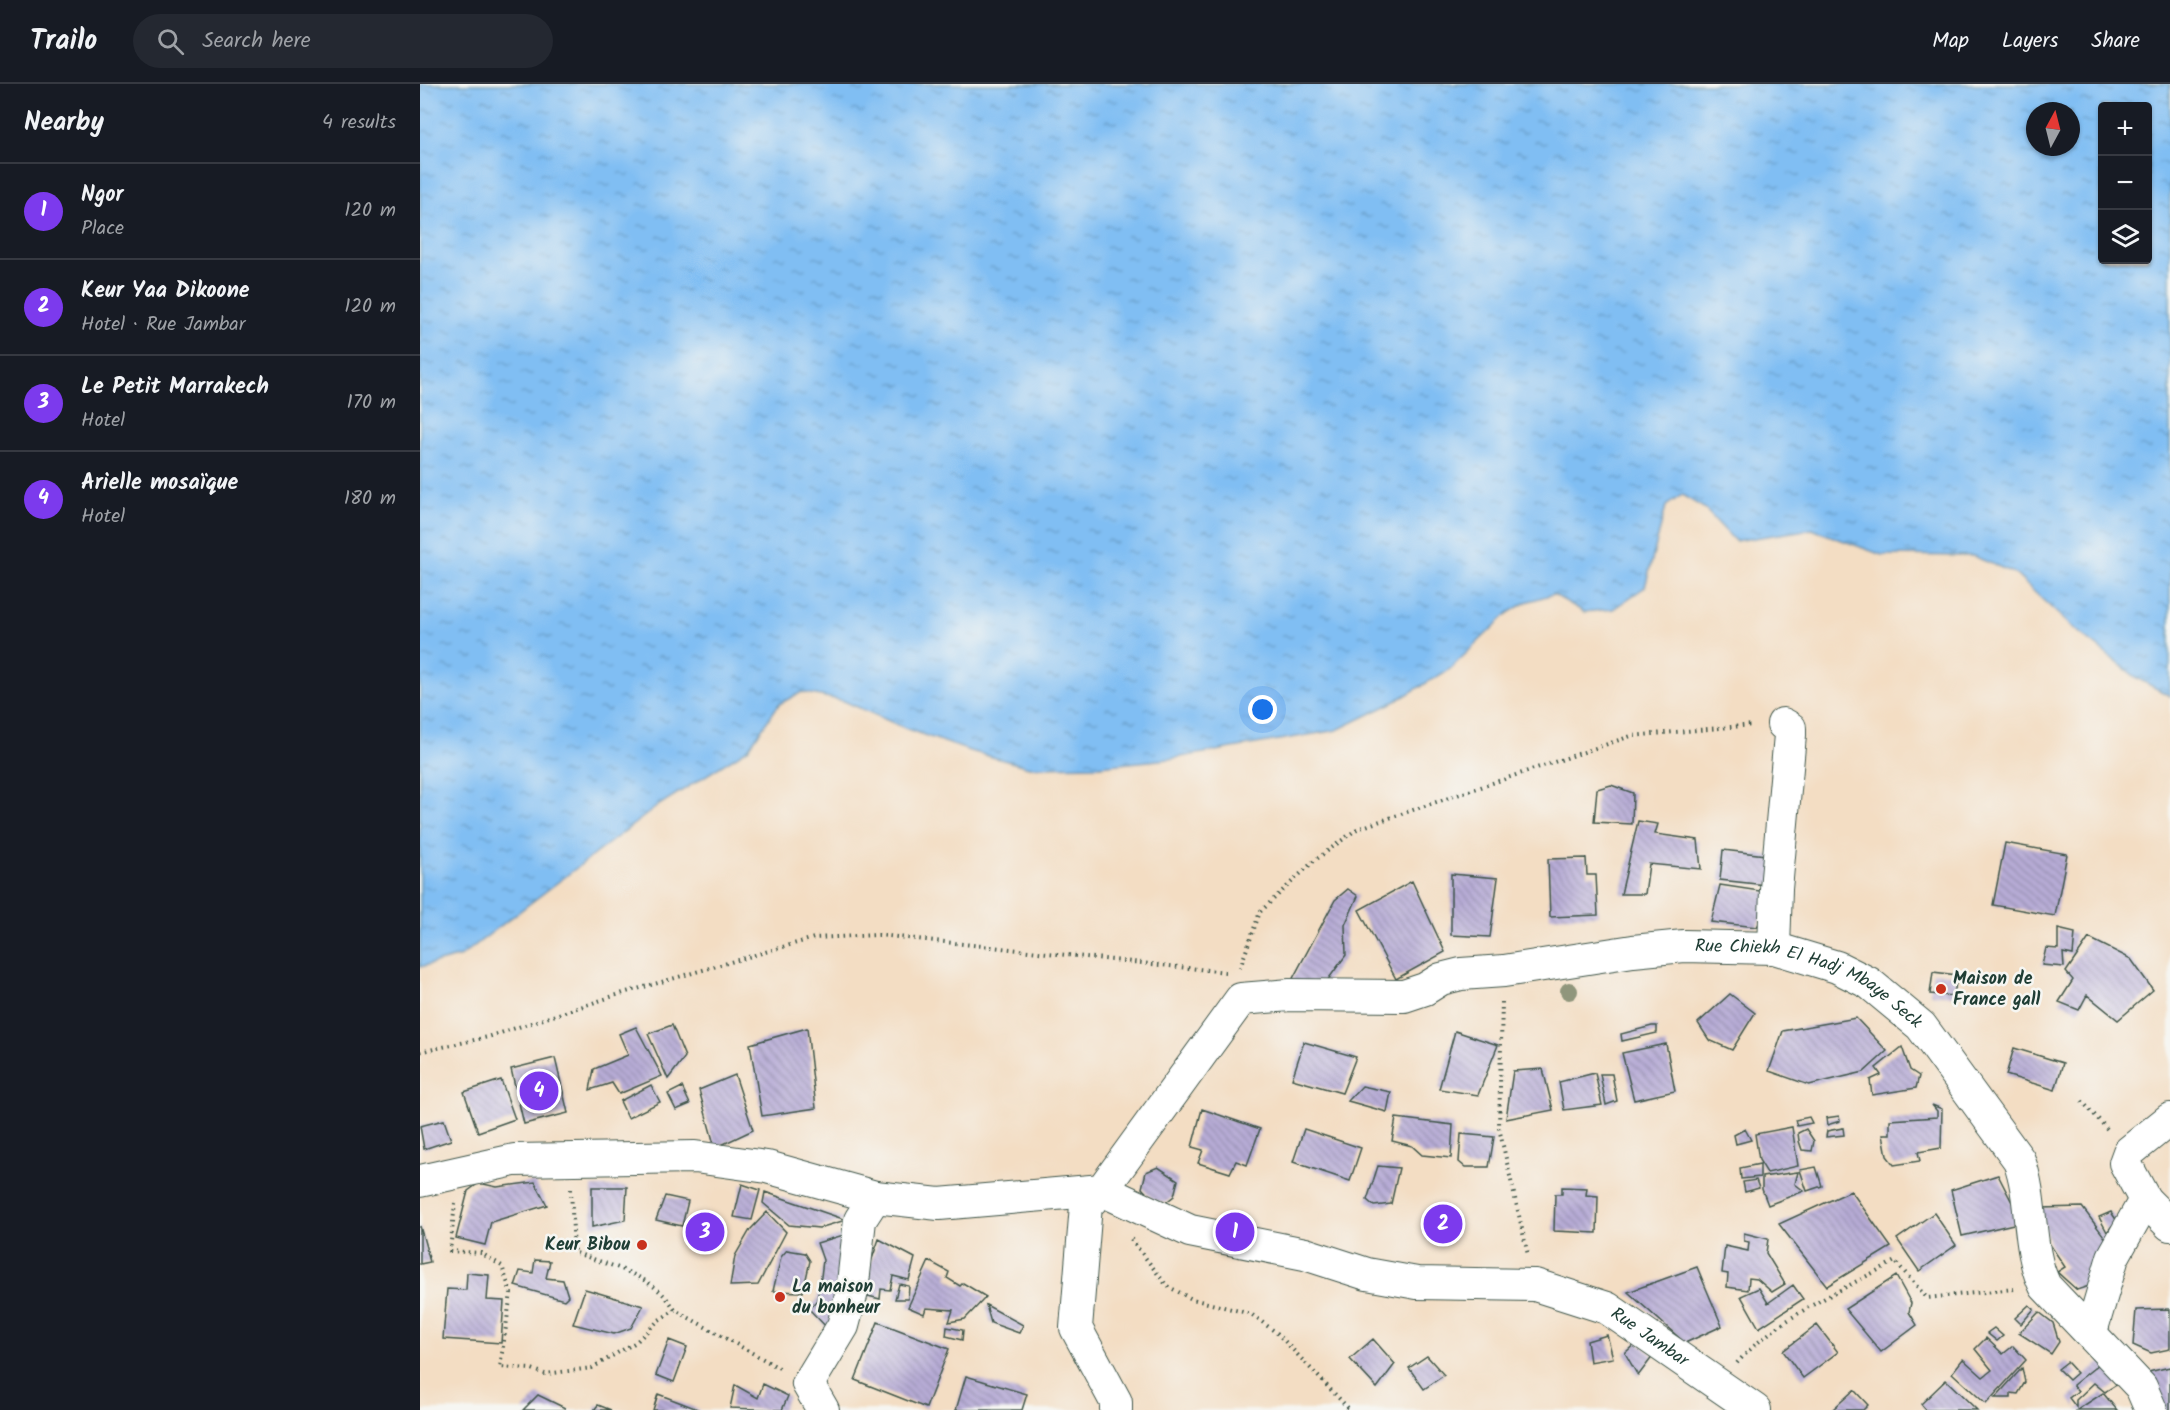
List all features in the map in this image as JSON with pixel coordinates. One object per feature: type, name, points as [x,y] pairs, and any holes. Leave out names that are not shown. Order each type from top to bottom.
[{"type":"street","points":[[1774,948],[1776,889],[1790,735],[1790,728],[1783,724]]},
{"type":"street","name":"Rue Chiekh El Hadj Mbaye Seck","points":[[1102,1190],[1241,999],[1290,995],[1404,996],[1425,989],[1441,979],[1461,974],[1504,971],[1684,946],[1774,948],[1836,967],[1869,983],[1921,1026],[2019,1160],[2025,1177],[2030,1232],[2038,1272],[2045,1286],[2141,1387],[2151,1410]]},
{"type":"street","points":[[2170,1119],[2129,1152],[2125,1163],[2127,1171],[2145,1200],[2170,1226]]},
{"type":"street","points":[[420,1181],[514,1160],[695,1157],[767,1167],[875,1197],[939,1204],[1102,1190]]},
{"type":"street","points":[[1102,1190],[1086,1205],[1076,1328],[1116,1402],[1116,1410]]},
{"type":"street","name":"Rue Jambar","points":[[1102,1190],[1190,1230],[1305,1254],[1367,1274],[1417,1283],[1535,1285],[1607,1308],[1719,1383],[1755,1410]]},
{"type":"street","points":[[816,1397],[843,1326],[852,1292],[860,1220],[875,1197]]},
{"type":"street","points":[[2091,1332],[2114,1257],[2145,1200]]},
{"type":"path","points":[[420,1052],[488,1037],[623,993],[814,938],[879,935],[1238,974],[1260,912],[1314,861],[1357,830],[1631,736],[1783,724]]},
{"type":"path","points":[[1504,971],[1499,1128],[1535,1285]]},
{"type":"path","points":[[2082,1101],[2129,1152]]},
{"type":"path","points":[[570,1158],[574,1252],[648,1281],[668,1297],[675,1310],[816,1397]]},
{"type":"path","points":[[459,1173],[450,1251],[481,1253],[502,1266],[511,1293],[500,1367],[532,1369],[545,1374],[592,1368],[636,1342],[659,1320],[675,1310]]},
{"type":"path","points":[[1125,1231],[1167,1286],[1192,1299],[1251,1314],[1277,1333],[1350,1410]]},
{"type":"path","points":[[1719,1383],[1751,1348],[1793,1317],[1895,1261],[1927,1299],[2045,1286]]},
{"type":"water","points":[[420,84],[2170,84],[2170,696],[2137,678],[2071,626],[2014,573],[1973,556],[1882,555],[1812,529],[1735,541],[1704,508],[1682,495],[1666,506],[1645,587],[1613,609],[1584,612],[1553,594],[1526,602],[1508,613],[1450,669],[1396,701],[1337,730],[1169,759],[1099,766],[1029,767],[970,751],[907,729],[844,701],[802,692],[779,704],[748,749],[659,805],[461,956],[420,967]]},
{"type":"building","points":[[1611,785],[1633,793],[1632,824],[1594,822],[1597,789]]},
{"type":"building","points":[[1638,821],[1658,824],[1655,834],[1698,840],[1701,869],[1649,864],[1645,894],[1621,894]]},
{"type":"building","points":[[2005,843],[2067,854],[2055,916],[1993,905]]},
{"type":"building","points":[[1723,850],[1774,856],[1775,886],[1720,880]]},
{"type":"building","points":[[1586,858],[1587,875],[1596,875],[1598,915],[1550,917],[1548,859]]},
{"type":"building","points":[[1451,874],[1498,878],[1490,937],[1451,935]]},
{"type":"building","points":[[1412,881],[1445,952],[1396,979],[1359,910]]},
{"type":"building","points":[[1720,885],[1773,893],[1757,927],[1711,922]]},
{"type":"building","points":[[1348,889],[1358,896],[1345,925],[1346,955],[1327,981],[1290,984],[1335,900]]},
{"type":"building","points":[[2058,929],[2075,933],[2073,955],[2063,953],[2064,967],[2042,965],[2046,948],[2058,949]]},
{"type":"building","points":[[2089,938],[2131,959],[2153,990],[2118,1020],[2087,995],[2079,1010],[2059,1002],[2073,980],[2066,972]]},
{"type":"building","points":[[1933,972],[1957,975],[1954,996],[1930,994]]},
{"type":"building","points":[[1730,994],[1755,1013],[1732,1050],[1709,1040],[1698,1023]]},
{"type":"building","points":[[1856,1018],[1887,1051],[1864,1072],[1809,1085],[1769,1071],[1783,1031]]},
{"type":"building","points":[[672,1025],[685,1057],[668,1079],[648,1034]]},
{"type":"building","points":[[1657,1026],[1657,1033],[1622,1041],[1621,1034]]},
{"type":"building","points":[[636,1027],[662,1076],[619,1094],[612,1083],[590,1090],[594,1069],[628,1055],[619,1034]]},
{"type":"building","points":[[807,1028],[816,1108],[762,1116],[750,1044]]},
{"type":"building","points":[[1455,1031],[1498,1045],[1478,1095],[1439,1089]]},
{"type":"building","points":[[1304,1042],[1356,1057],[1342,1093],[1292,1079]]},
{"type":"building","points":[[1666,1044],[1675,1091],[1634,1100],[1622,1053]]},
{"type":"building","points":[[1902,1047],[1910,1070],[1919,1076],[1916,1088],[1872,1095],[1870,1080],[1881,1075],[1876,1068]]},
{"type":"building","points":[[2014,1048],[2063,1063],[2055,1090],[2006,1075]]},
{"type":"building","points":[[555,1058],[568,1113],[524,1124],[511,1069]]},
{"type":"building","points":[[1543,1069],[1553,1110],[1506,1119],[1513,1071]]},
{"type":"building","points":[[1595,1073],[1602,1105],[1564,1110],[1559,1082]]},
{"type":"building","points":[[1600,1074],[1612,1074],[1617,1101],[1606,1105]]},
{"type":"building","points":[[735,1075],[753,1130],[715,1148],[699,1090]]},
{"type":"building","points":[[501,1080],[515,1119],[478,1132],[464,1092]]},
{"type":"building","points":[[651,1085],[660,1102],[628,1118],[620,1101]]},
{"type":"building","points":[[1362,1086],[1391,1092],[1387,1112],[1348,1101]]},
{"type":"building","points":[[682,1087],[690,1104],[676,1110],[668,1094]]},
{"type":"building","points":[[1932,1105],[1942,1109],[1941,1148],[1918,1152],[1920,1161],[1894,1165],[1887,1156],[1883,1134],[1890,1134],[1890,1120],[1937,1117],[1937,1111]]},
{"type":"building","points":[[1202,1109],[1260,1129],[1247,1165],[1236,1161],[1230,1173],[1198,1163],[1203,1150],[1192,1147]]},
{"type":"building","points":[[1839,1116],[1840,1121],[1827,1125],[1826,1118]]},
{"type":"building","points":[[1809,1117],[1812,1123],[1797,1126],[1795,1120]]},
{"type":"building","points":[[1396,1118],[1453,1125],[1451,1158],[1422,1155],[1412,1146],[1392,1141]]},
{"type":"building","points":[[444,1120],[451,1140],[424,1149],[420,1126]]},
{"type":"building","points":[[1792,1127],[1798,1166],[1767,1173],[1759,1160],[1755,1134]]},
{"type":"building","points":[[1843,1128],[1844,1135],[1826,1137],[1827,1131]]},
{"type":"building","points":[[1304,1129],[1361,1148],[1350,1181],[1293,1162]]},
{"type":"building","points":[[1745,1129],[1751,1140],[1736,1144],[1734,1135]]},
{"type":"building","points":[[1806,1129],[1814,1141],[1812,1151],[1802,1150],[1799,1141],[1798,1133]]},
{"type":"building","points":[[1461,1134],[1494,1137],[1489,1167],[1465,1167],[1459,1162]]},
{"type":"building","points":[[1760,1164],[1760,1177],[1741,1179],[1740,1168]]},
{"type":"building","points":[[1378,1166],[1399,1168],[1391,1204],[1374,1206],[1367,1200]]},
{"type":"building","points":[[1158,1167],[1178,1180],[1174,1196],[1165,1203],[1153,1200],[1142,1188],[1146,1172]]},
{"type":"building","points":[[1816,1167],[1822,1186],[1807,1191],[1800,1170]]},
{"type":"building","points":[[1798,1172],[1795,1184],[1804,1191],[1768,1205],[1762,1189],[1762,1177]]},
{"type":"building","points":[[1998,1175],[2022,1222],[1962,1236],[1951,1190]]},
{"type":"building","points":[[1756,1180],[1759,1188],[1745,1192],[1743,1182]]},
{"type":"building","points":[[535,1182],[547,1205],[491,1222],[485,1245],[456,1238],[468,1191],[479,1183],[497,1187]]},
{"type":"building","points":[[742,1184],[760,1190],[752,1220],[734,1217]]},
{"type":"building","points":[[592,1187],[627,1187],[625,1220],[592,1227]]},
{"type":"building","points":[[1562,1187],[1587,1188],[1586,1195],[1598,1196],[1597,1233],[1554,1231],[1555,1194],[1562,1194]]},
{"type":"building","points":[[1851,1191],[1891,1247],[1827,1286],[1779,1224]]},
{"type":"building","points":[[765,1192],[846,1220],[819,1228],[789,1225],[763,1203]]},
{"type":"building","points":[[665,1196],[688,1201],[682,1226],[656,1220]]},
{"type":"building","points":[[2082,1207],[2110,1244],[2095,1284],[2077,1290],[2057,1272],[2065,1267],[2049,1243],[2040,1208]]},
{"type":"building","points":[[767,1212],[786,1232],[758,1285],[730,1286],[735,1256],[750,1230]]},
{"type":"building","points":[[2111,1212],[2123,1230],[2112,1226],[2107,1232],[2099,1217]]},
{"type":"building","points":[[1934,1213],[1956,1245],[1919,1271],[1897,1239]]},
{"type":"building","points":[[420,1226],[430,1262],[420,1264]]},
{"type":"building","points":[[850,1233],[830,1331],[809,1309],[817,1300],[820,1285],[823,1260],[817,1243]]},
{"type":"building","points":[[1744,1233],[1768,1239],[1766,1253],[1785,1284],[1772,1292],[1757,1279],[1749,1278],[1748,1290],[1727,1287],[1728,1274],[1722,1273],[1725,1246],[1748,1251],[1749,1242],[1744,1241]]},
{"type":"building","points":[[879,1239],[915,1258],[909,1280],[893,1276],[890,1290],[881,1289],[880,1299],[860,1294]]},
{"type":"building","points":[[787,1250],[805,1253],[810,1261],[803,1292],[773,1291],[781,1257]]},
{"type":"building","points":[[535,1260],[550,1261],[546,1278],[563,1280],[568,1296],[564,1300],[515,1286],[520,1271],[533,1273]]},
{"type":"building","points":[[929,1261],[949,1272],[947,1278],[960,1286],[963,1283],[986,1297],[965,1319],[949,1322],[953,1310],[926,1308],[924,1314],[908,1307]]},
{"type":"building","points":[[1697,1267],[1722,1326],[1685,1343],[1628,1292]]},
{"type":"building","points":[[467,1273],[489,1275],[487,1300],[504,1301],[501,1343],[443,1339],[447,1289],[466,1290]]},
{"type":"building","points":[[1896,1276],[1911,1303],[1909,1312],[1917,1325],[1881,1352],[1845,1309]]},
{"type":"building","points":[[899,1284],[909,1286],[908,1299],[895,1299]]},
{"type":"building","points":[[1793,1285],[1803,1299],[1759,1328],[1741,1296],[1759,1288],[1768,1303]]},
{"type":"building","points":[[585,1289],[643,1306],[631,1328],[614,1334],[573,1324]]},
{"type":"building","points":[[986,1305],[1023,1325],[1019,1333],[991,1323]]},
{"type":"building","points":[[2029,1305],[2034,1309],[2021,1324],[2015,1318]]},
{"type":"building","points":[[2170,1309],[2170,1349],[2151,1353],[2133,1345],[2136,1310]]},
{"type":"building","points":[[2039,1312],[2053,1323],[2059,1342],[2051,1354],[2019,1333]]},
{"type":"building","points":[[878,1322],[949,1349],[926,1408],[855,1380]]},
{"type":"building","points":[[1817,1325],[1838,1352],[1803,1378],[1783,1351]]},
{"type":"building","points":[[947,1327],[963,1330],[962,1340],[946,1336]]},
{"type":"building","points":[[1994,1328],[2003,1336],[1997,1341],[1987,1333]]},
{"type":"building","points":[[1607,1335],[1613,1358],[1590,1362],[1587,1341]]},
{"type":"building","points":[[1986,1338],[2003,1354],[2013,1346],[2026,1360],[1986,1404],[1952,1373],[1963,1359],[1983,1377],[1992,1370],[1975,1349]]},
{"type":"building","points":[[1373,1339],[1395,1364],[1377,1388],[1350,1359]]},
{"type":"building","points":[[669,1340],[687,1347],[674,1382],[656,1375]]},
{"type":"building","points":[[1638,1341],[1653,1356],[1638,1376],[1625,1353]]},
{"type":"building","points":[[1427,1356],[1444,1375],[1424,1389],[1409,1368]]},
{"type":"building","points":[[2104,1360],[2124,1380],[2105,1392],[2094,1383],[2076,1400],[2076,1407],[2069,1398],[2078,1391],[2073,1385]]},
{"type":"building","points":[[2067,1362],[2077,1373],[2069,1380],[2058,1369]]},
{"type":"building","points":[[2170,1367],[2170,1410],[2163,1410],[2144,1373]]},
{"type":"building","points":[[2022,1368],[2025,1382],[2018,1394],[2011,1393],[2011,1398],[1995,1398]]},
{"type":"building","points":[[966,1376],[1027,1394],[1022,1410],[956,1410]]},
{"type":"building","points":[[1946,1380],[1977,1410],[1926,1410],[1921,1404]]},
{"type":"building","points":[[763,1384],[788,1396],[782,1410],[730,1408],[735,1385],[758,1398]]},
{"type":"building","points":[[1854,1390],[1868,1405],[1863,1410],[1832,1410]]},
{"type":"building","points":[[2103,1393],[2117,1410],[2077,1410]]},
{"type":"building","points":[[658,1394],[700,1410],[653,1410]]},
{"type":"building","points":[[538,1395],[565,1408],[563,1410],[523,1410]]},
{"type":"building","points":[[598,1405],[611,1410],[594,1410]]},
{"type":"place","name":"Maison de France gall","points":[[1941,989]]},
{"type":"place","name":"Arielle mosaïque","points":[[539,1091]]},
{"type":"place","name":"Keur Yaa Dikoone","points":[[1443,1224]]},
{"type":"place","name":"Le Petit Marrakech","points":[[705,1232]]},
{"type":"place","name":"Ngor","points":[[1235,1232]]},
{"type":"place","name":"Keur Bibou","points":[[642,1245]]},
{"type":"place","name":"La maison du bonheur","points":[[780,1297]]}]
